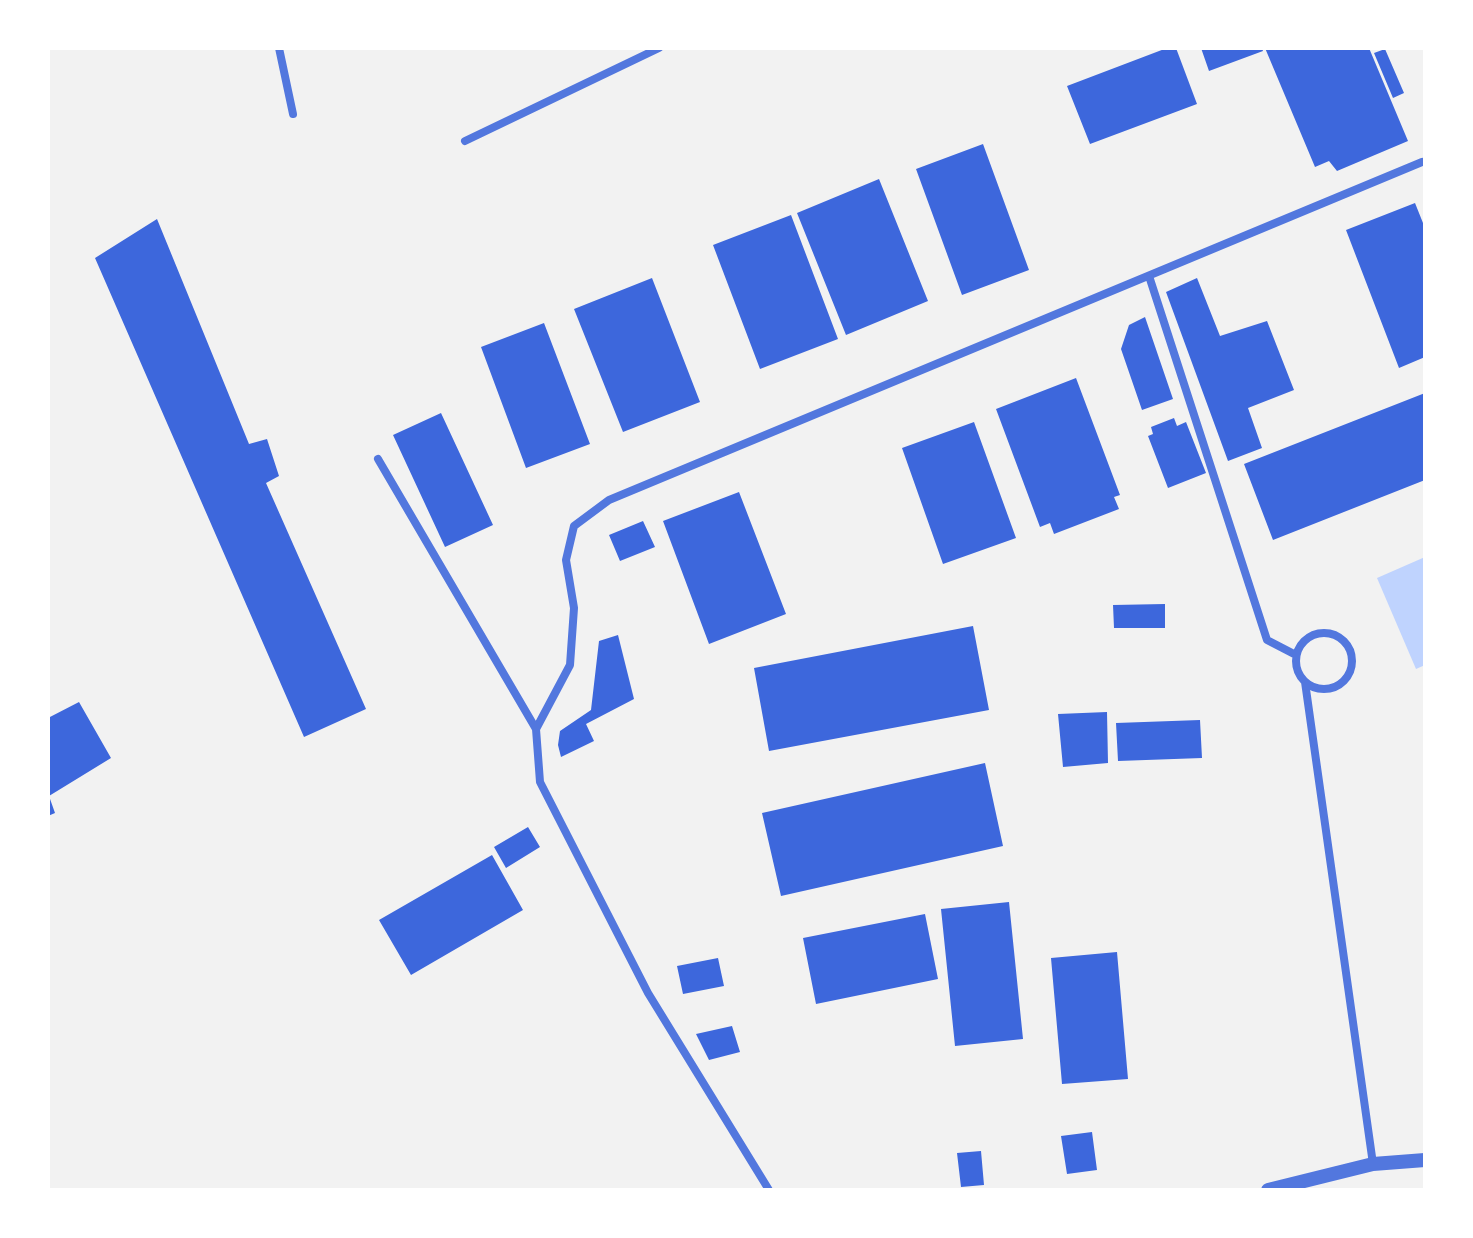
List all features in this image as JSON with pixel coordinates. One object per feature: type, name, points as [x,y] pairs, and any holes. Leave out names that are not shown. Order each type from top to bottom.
[{"type":"street","points":[[279,48],[293,114]]},
{"type":"street","points":[[465,141],[659,48]]},
{"type":"street","points":[[536,729],[570,665],[574,608],[566,560],[574,526],[609,500],[1422,162]]},
{"type":"street","points":[[1149,276],[1267,640],[1296,655]]},
{"type":"street","points":[[378,459],[536,729],[540,782],[648,993],[769,1190]]},
{"type":"street","points":[[1305,682],[1321,690],[1338,686],[1349,673],[1352,656],[1342,640],[1324,633],[1306,639],[1296,655],[1295,665],[1305,682],[1373,1164]]},
{"type":"street","points":[[1268,1190],[1373,1164],[1425,1160]]},
{"type":"water","points":[[1425,557],[1425,665],[1416,669],[1377,578]]},
{"type":"building","points":[[1167,48],[1176,48],[1197,104],[1090,144],[1067,86]]},
{"type":"building","points":[[1201,48],[1262,48],[1263,51],[1209,71]]},
{"type":"building","points":[[1265,48],[1369,48],[1408,141],[1337,171],[1329,161],[1315,167]]},
{"type":"building","points":[[1385,49],[1404,93],[1393,98],[1374,53]]},
{"type":"building","points":[[983,144],[1029,270],[962,295],[916,169]]},
{"type":"building","points":[[879,179],[928,301],[846,335],[797,213]]},
{"type":"building","points":[[1415,203],[1425,228],[1425,357],[1399,368],[1346,230]]},
{"type":"building","points":[[791,215],[838,339],[760,369],[713,245]]},
{"type":"building","points":[[157,219],[249,444],[267,439],[279,476],[266,483],[366,709],[304,737],[95,258]]},
{"type":"building","points":[[652,278],[700,402],[623,432],[574,309]]},
{"type":"building","points":[[1197,278],[1220,336],[1267,321],[1294,390],[1248,408],[1262,448],[1228,461],[1166,292]]},
{"type":"building","points":[[1145,317],[1173,399],[1142,410],[1121,349],[1129,325]]},
{"type":"building","points":[[544,323],[590,444],[526,468],[481,347]]},
{"type":"building","points":[[1076,378],[1120,495],[1114,497],[1119,509],[1054,534],[1050,523],[1040,527],[996,409]]},
{"type":"building","points":[[1425,393],[1425,480],[1273,540],[1244,464]]},
{"type":"building","points":[[441,413],[493,525],[445,547],[393,435]]},
{"type":"building","points":[[1174,418],[1177,426],[1186,422],[1206,473],[1168,488],[1148,436],[1153,434],[1151,427]]},
{"type":"building","points":[[974,422],[1016,538],[943,564],[902,448]]},
{"type":"building","points":[[739,492],[786,614],[709,644],[663,521]]},
{"type":"building","points":[[643,521],[655,547],[620,561],[609,535]]},
{"type":"building","points":[[1165,604],[1165,628],[1114,628],[1113,605]]},
{"type":"building","points":[[973,626],[989,710],[769,751],[754,668]]},
{"type":"building","points":[[618,635],[634,699],[586,724],[594,741],[561,757],[558,745],[560,731],[591,710],[599,641]]},
{"type":"building","points":[[79,702],[111,758],[49,796],[55,813],[48,816],[48,718]]},
{"type":"building","points":[[1107,712],[1108,763],[1063,767],[1058,714]]},
{"type":"building","points":[[1200,720],[1202,758],[1118,761],[1116,723]]},
{"type":"building","points":[[985,763],[1003,846],[781,896],[762,813]]},
{"type":"building","points":[[528,827],[540,847],[506,868],[494,847]]},
{"type":"building","points":[[492,855],[523,910],[411,975],[379,920]]},
{"type":"building","points":[[1009,902],[1023,1039],[955,1046],[941,909]]},
{"type":"building","points":[[925,914],[938,979],[816,1004],[803,938]]},
{"type":"building","points":[[1117,952],[1128,1079],[1062,1084],[1051,958]]},
{"type":"building","points":[[718,958],[724,986],[683,994],[677,966]]},
{"type":"building","points":[[732,1026],[740,1052],[709,1060],[696,1034]]},
{"type":"building","points":[[1092,1132],[1097,1170],[1067,1174],[1061,1136]]},
{"type":"building","points":[[981,1151],[984,1185],[961,1187],[957,1153]]}]
